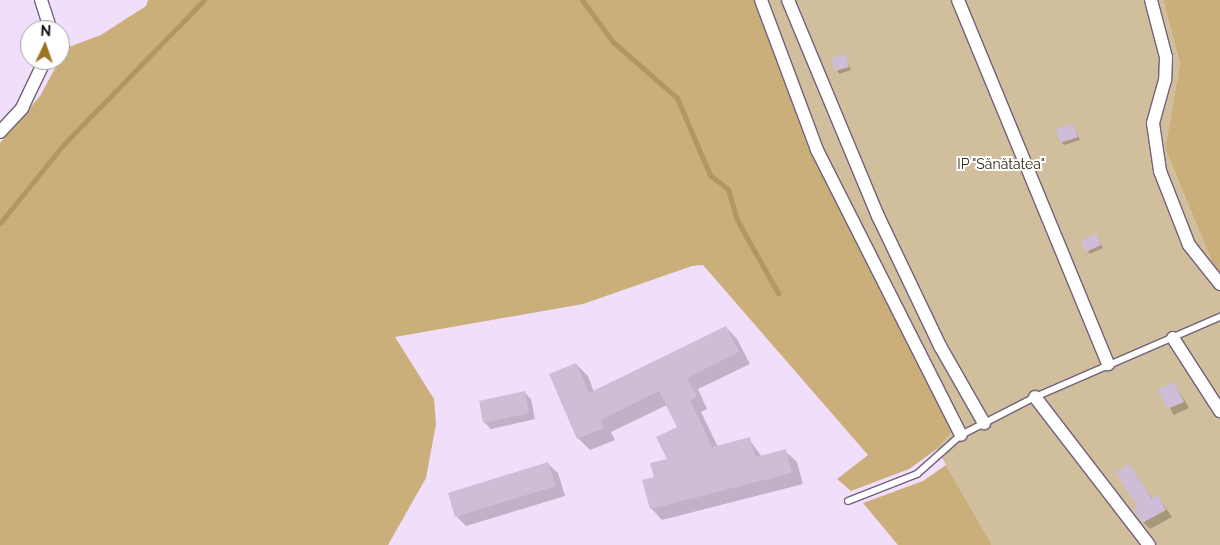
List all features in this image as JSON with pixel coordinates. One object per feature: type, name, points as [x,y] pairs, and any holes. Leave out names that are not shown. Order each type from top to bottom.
[{"type":"street","points":[[41,0],[48,20]]},
{"type":"street","points":[[761,0],[817,150],[961,435]]},
{"type":"street","points":[[958,0],[1108,364]]},
{"type":"street","points":[[1151,0],[1166,57],[1164,80],[1153,123],[1160,170],[1190,245],[1220,284]]},
{"type":"street","points":[[793,1],[878,216],[940,346],[984,423]]},
{"type":"street","points":[[0,132],[22,108],[40,70]]},
{"type":"street","points":[[1173,338],[1220,411]]},
{"type":"street","points":[[1035,397],[1149,545]]},
{"type":"lane","points":[[848,501],[917,474],[961,435],[1035,397],[1220,317]]},
{"type":"green space","name":"IP \"Sănătatea\"","points":[[756,0],[1163,0],[1180,64],[1165,148],[1214,267],[1220,273],[1220,545],[992,545],[937,449],[953,429],[810,150]]},
{"type":"shaded area","points":[[148,0],[756,0],[810,150],[953,430],[937,449],[909,469],[851,491],[837,479],[868,455],[703,265],[692,266],[583,304],[395,337],[434,399],[436,424],[426,478],[388,545],[0,545],[0,143],[40,96],[54,70],[70,70],[70,47],[101,35],[146,6]]},
{"type":"shaded area","points":[[1163,0],[1220,0],[1220,273],[1214,267],[1165,148],[1180,64]]},
{"type":"shaded area","points":[[946,465],[992,545],[898,545],[863,503],[923,481]]},
{"type":"building","points":[[845,54],[849,67],[835,71],[831,58]]},
{"type":"building","points":[[1073,124],[1078,137],[1060,143],[1056,129]]},
{"type":"building","points":[[1096,233],[1101,245],[1086,252],[1081,241]]},
{"type":"building","points":[[726,326],[739,352],[687,378],[697,397],[690,400],[712,447],[750,437],[755,457],[786,449],[792,473],[650,509],[642,480],[654,477],[650,463],[667,459],[656,437],[677,427],[659,391],[601,420],[604,428],[577,439],[549,374],[576,363],[589,393]]},
{"type":"building","points":[[1174,382],[1184,402],[1167,409],[1158,389]]},
{"type":"building","points":[[525,391],[529,413],[483,423],[479,401]]},
{"type":"building","points":[[548,462],[556,486],[455,517],[448,493]]},
{"type":"building","points":[[1129,464],[1152,499],[1158,495],[1166,510],[1142,523],[1134,509],[1137,507],[1116,472]]},
{"type":"waterway","points":[[0,223],[64,144],[204,0]]},
{"type":"waterway","points":[[582,0],[613,42],[677,98],[710,175],[728,189],[737,220],[778,293]]}]
